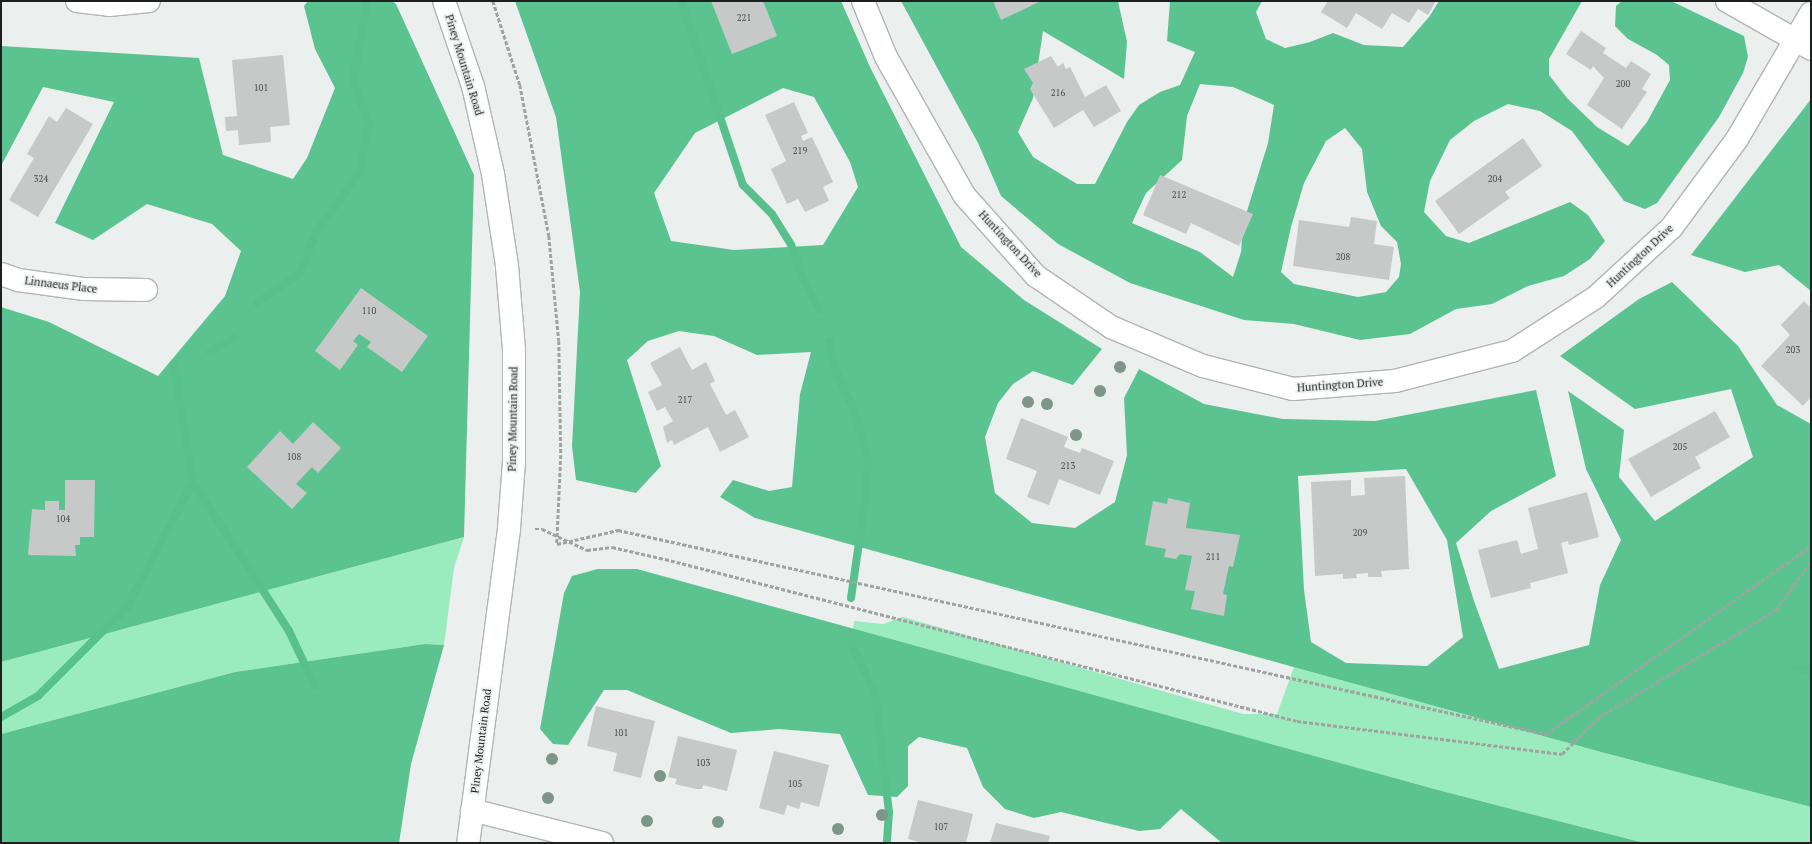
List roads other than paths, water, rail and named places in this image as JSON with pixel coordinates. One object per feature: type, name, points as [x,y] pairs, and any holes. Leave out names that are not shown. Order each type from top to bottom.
[{"type":"street","points":[[77,1],[109,5],[149,1]]},
{"type":"street","name":"Piney Mountain Road","points":[[444,1],[473,86],[493,174],[507,266],[514,350],[514,462],[508,529],[468,843]]},
{"type":"street","name":"Huntington Drive","points":[[863,1],[886,57],[964,195],[1036,276],[1111,327],[1203,366],[1293,389],[1395,381],[1512,352],[1596,297],[1672,227],[1804,45],[1811,13]]},
{"type":"street","points":[[1727,1],[1804,45]]},
{"type":"street","name":"Linnaeus Place","points":[[1,274],[18,280],[84,290],[146,290]]},
{"type":"street","points":[[472,810],[602,843]]},
{"type":"waterway","points":[[257,303],[299,274],[317,231],[360,172],[369,123],[353,81],[367,1]]},
{"type":"waterway","points":[[681,1],[743,185],[772,214],[791,245],[804,280],[819,310]]},
{"type":"waterway","points":[[210,352],[234,338]]},
{"type":"waterway","points":[[829,341],[834,367],[854,410],[868,459],[866,494],[851,598]]},
{"type":"waterway","points":[[174,364],[193,482],[289,631],[315,686]]},
{"type":"waterway","points":[[1,717],[38,696],[127,607],[193,482]]},
{"type":"waterway","points":[[851,643],[875,693],[889,812],[887,843]]},
{"type":"waterway","points":[[1796,667],[1811,671]]}]
